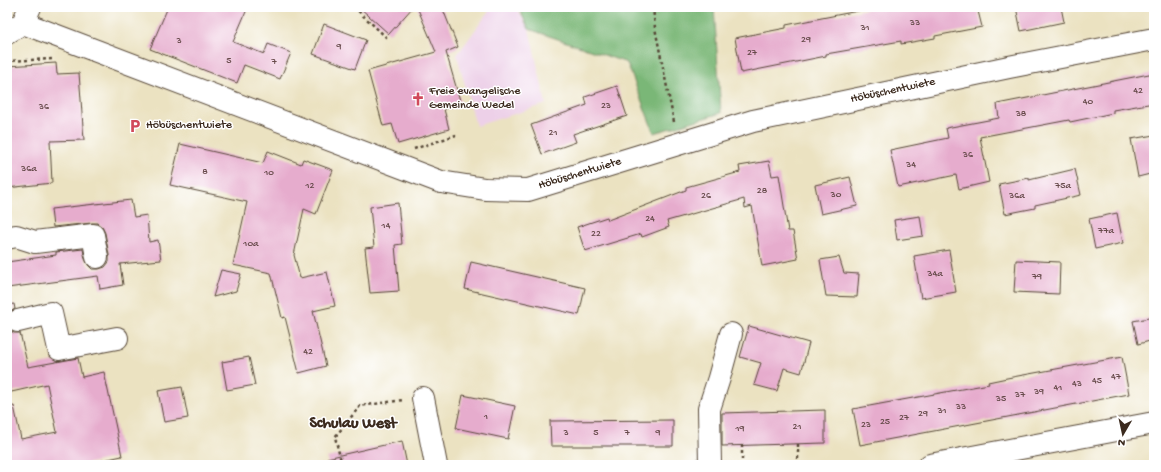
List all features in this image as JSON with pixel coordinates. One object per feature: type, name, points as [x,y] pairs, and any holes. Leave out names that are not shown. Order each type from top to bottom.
[{"type":"street","name":"Höbüschentwiete","points":[[20,21],[155,74],[441,182],[486,189],[528,190],[753,121],[1009,67],[1154,39]]},
{"type":"street","points":[[7,238],[16,236],[35,242],[94,235],[97,257]]},
{"type":"street","points":[[18,321],[50,313],[59,349],[117,338]]},
{"type":"street","points":[[710,465],[709,409],[731,334]]},
{"type":"street","points":[[423,398],[436,465]]},
{"type":"street","points":[[930,465],[1154,423]]},
{"type":"path","points":[[354,7],[388,39]]},
{"type":"path","points":[[654,7],[655,28],[680,144]]},
{"type":"path","points":[[389,162],[414,149],[456,135]]},
{"type":"path","points":[[342,465],[335,437],[360,406],[423,398]]},
{"type":"path","points":[[798,444],[798,465]]},
{"type":"path","points":[[742,445],[742,465]]},
{"type":"shaded area","points":[[492,7],[516,7],[529,29],[546,104],[476,126],[457,55]]},
{"type":"green space","points":[[518,7],[714,7],[721,113],[654,133],[627,63],[529,29]]},
{"type":"building","points":[[168,7],[248,7],[233,42],[264,54],[268,44],[291,53],[280,79],[244,65],[237,83],[150,49]]},
{"type":"building","points":[[359,7],[413,7],[389,34]]},
{"type":"building","name":"Freie evangelische Gemeinde Wedel","points":[[417,7],[442,7],[458,47],[446,52],[461,104],[444,109],[449,129],[398,144],[392,124],[383,126],[368,71],[436,52]]},
{"type":"building","points":[[878,7],[977,7],[982,27],[901,44],[901,41],[826,54],[826,56],[741,73],[735,38],[786,28],[786,25]]},
{"type":"building","points":[[1016,7],[1061,7],[1064,22],[1021,31]]},
{"type":"building","points":[[324,24],[366,40],[355,69],[313,54]]},
{"type":"building","points":[[56,63],[57,74],[79,73],[84,140],[50,141],[52,183],[7,188],[7,66]]},
{"type":"building","points":[[1154,73],[1154,103],[1113,110],[1113,113],[1070,122],[1069,120],[980,137],[989,182],[959,189],[956,175],[898,187],[890,150],[948,138],[946,128],[999,118],[997,104]]},
{"type":"building","points":[[617,86],[627,116],[573,134],[576,142],[542,154],[531,125],[587,105],[585,97]]},
{"type":"building","points":[[1154,135],[1154,173],[1138,177],[1131,139]]},
{"type":"building","points":[[180,144],[263,163],[268,151],[301,164],[303,159],[333,170],[316,214],[304,209],[294,255],[300,278],[327,272],[335,306],[313,311],[326,366],[299,373],[285,317],[282,318],[271,273],[233,265],[247,202],[170,185]]},
{"type":"building","points":[[769,161],[772,176],[779,175],[788,231],[793,231],[798,259],[762,266],[752,206],[745,208],[744,199],[667,221],[669,227],[642,237],[641,234],[585,251],[577,227],[607,217],[608,220],[686,190],[686,187],[740,172],[739,166]]},
{"type":"building","points":[[1075,169],[1081,195],[1035,205],[1035,208],[1005,214],[999,184],[1029,178],[1029,180]]},
{"type":"building","points":[[850,177],[857,206],[821,214],[815,185]]},
{"type":"building","points":[[131,200],[134,217],[147,215],[149,242],[158,240],[161,260],[120,264],[123,285],[100,289],[98,276],[7,288],[7,262],[56,255],[56,252],[83,249],[85,259],[92,269],[105,267],[109,262],[109,255],[105,233],[102,227],[97,223],[92,223],[53,227],[51,209]]},
{"type":"building","points":[[398,203],[402,244],[395,245],[399,291],[370,293],[365,248],[374,247],[370,207]]},
{"type":"building","points":[[1117,213],[1123,243],[1095,249],[1089,219]]},
{"type":"building","points":[[920,216],[923,236],[897,240],[894,220]]},
{"type":"building","points":[[949,250],[956,292],[921,298],[914,256]]},
{"type":"building","points":[[839,257],[844,273],[859,274],[857,297],[826,296],[820,260]]},
{"type":"building","points":[[1016,260],[1060,262],[1059,294],[1014,292]]},
{"type":"building","points":[[471,262],[585,288],[579,315],[465,289]]},
{"type":"building","points":[[221,270],[241,274],[236,291],[213,297]]},
{"type":"building","points":[[14,304],[15,309],[7,316],[7,305]]},
{"type":"building","points":[[1154,317],[1154,340],[1138,344],[1133,321]]},
{"type":"building","points":[[7,326],[9,330],[14,333],[20,333],[28,367],[78,358],[82,377],[104,372],[122,456],[81,465],[7,465],[7,407],[14,406],[21,439],[57,432],[47,384],[7,393]]},
{"type":"building","points":[[749,326],[809,343],[801,373],[784,368],[777,391],[754,385],[761,363],[740,357]]},
{"type":"building","points":[[249,357],[255,385],[227,390],[222,362]]},
{"type":"building","points":[[1122,357],[1129,394],[860,445],[853,409],[989,384],[988,382],[1007,378]]},
{"type":"building","points":[[182,387],[188,418],[164,422],[158,391]]},
{"type":"building","points":[[463,395],[515,406],[508,439],[456,428]]},
{"type":"building","points":[[825,410],[825,443],[722,446],[722,413]]},
{"type":"building","points":[[673,420],[673,446],[551,446],[550,421]]},
{"type":"building","points":[[402,441],[407,465],[328,465],[327,458]]},
{"type":"place","name":"Freie evangelische Gemeinde Wedel","points":[[418,99]]},
{"type":"place","name":"Höbüschentwiete","points":[[135,126]]},
{"type":"district","name":"Schulau West","points":[[353,424]]}]
